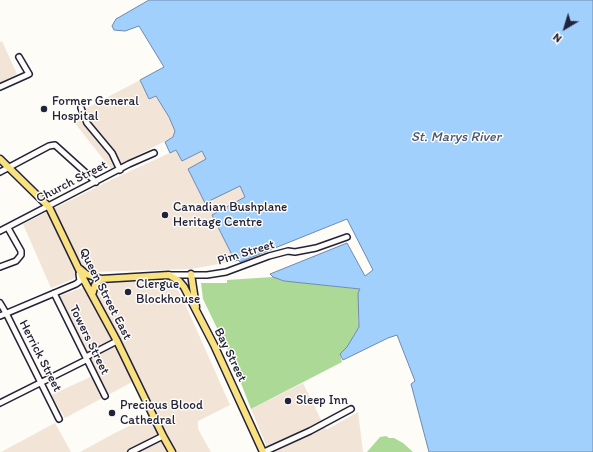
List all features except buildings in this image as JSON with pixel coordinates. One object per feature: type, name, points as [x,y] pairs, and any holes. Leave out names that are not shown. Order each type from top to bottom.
[{"type":"main road","name":"Queen Street East","points":[[0,159],[49,206],[92,295],[172,452]]},
{"type":"main road","points":[[79,268],[86,274],[101,279],[95,285],[92,295]]},
{"type":"main road","points":[[191,274],[198,315]]},
{"type":"main road","name":"Pim Street","points":[[101,279],[169,275]]},
{"type":"main road","name":"Bay Street","points":[[169,275],[179,281],[184,287],[214,345],[264,452]]},
{"type":"street","points":[[0,87],[29,74],[18,57]]},
{"type":"street","points":[[81,108],[87,122],[112,153],[120,170]]},
{"type":"street","points":[[0,172],[48,146],[55,145],[96,182]]},
{"type":"street","name":"Church Street","points":[[0,231],[154,153]]},
{"type":"street","points":[[0,267],[16,261],[21,255],[21,252],[8,228]]},
{"type":"street","name":"Pim Street","points":[[169,275],[207,275],[226,272],[270,256],[288,251],[295,252],[316,248],[347,237]]},
{"type":"street","points":[[0,316],[76,284],[80,279],[79,268]]},
{"type":"street","points":[[76,284],[83,286],[92,295]]},
{"type":"street","name":"Towers Street","points":[[54,293],[105,396]]},
{"type":"street","name":"Herrick Street","points":[[0,303],[60,419]]},
{"type":"street","points":[[0,403],[116,341]]},
{"type":"street","name":"Bay Street","points":[[264,452],[310,431],[351,409]]},
{"type":"street","points":[[131,452],[163,436]]},
{"type":"shaded area","points":[[2,41],[17,74],[0,83],[0,42]]},
{"type":"shaded area","points":[[140,80],[149,99],[156,96],[169,117],[175,131],[173,137],[111,169],[70,117]]},
{"type":"shaded area","points":[[176,150],[182,161],[202,151],[206,159],[240,185],[245,197],[212,215],[235,261],[191,269],[90,272],[51,288],[23,224],[111,180]]},
{"type":"shaded area","points":[[171,280],[182,297],[230,405],[198,421],[198,429],[211,452],[80,452],[150,416],[132,382],[65,418],[51,395],[97,374],[59,302],[59,296],[97,283]]},
{"type":"shaded area","points":[[303,383],[326,430],[358,412],[363,452],[269,452],[251,409]]},
{"type":"shaded area","points":[[55,423],[71,452],[1,452]]},
{"type":"green space","points":[[273,277],[284,281],[360,289],[358,317],[359,327],[347,347],[340,354],[342,362],[251,409],[230,355],[203,299],[201,283],[227,283],[227,280]]},
{"type":"green space","points":[[386,436],[403,443],[413,452],[367,452],[380,437]]},
{"type":"water","name":"St. Marys River","points":[[149,0],[593,0],[593,452],[429,452],[411,384],[415,381],[397,335],[343,360],[340,354],[347,347],[359,327],[358,293],[360,289],[284,281],[273,277],[270,274],[347,243],[365,276],[373,270],[347,219],[240,262],[238,260],[235,261],[212,215],[245,197],[240,186],[205,203],[188,169],[206,159],[202,151],[182,161],[176,150],[170,153],[165,142],[173,137],[175,131],[169,117],[156,96],[149,99],[140,80],[164,67],[139,26],[125,31],[114,30],[112,26],[116,19]]},
{"type":"place","name":"Former General Hospital","points":[[44,109]]},
{"type":"place","name":"Canadian Bushplane Heritage Centre","points":[[165,215]]},
{"type":"place","name":"Clergue Blockhouse","points":[[128,292]]},
{"type":"place","name":"Sleep Inn","points":[[288,401]]},
{"type":"place","name":"Precious Blood Cathedral","points":[[112,413]]}]
